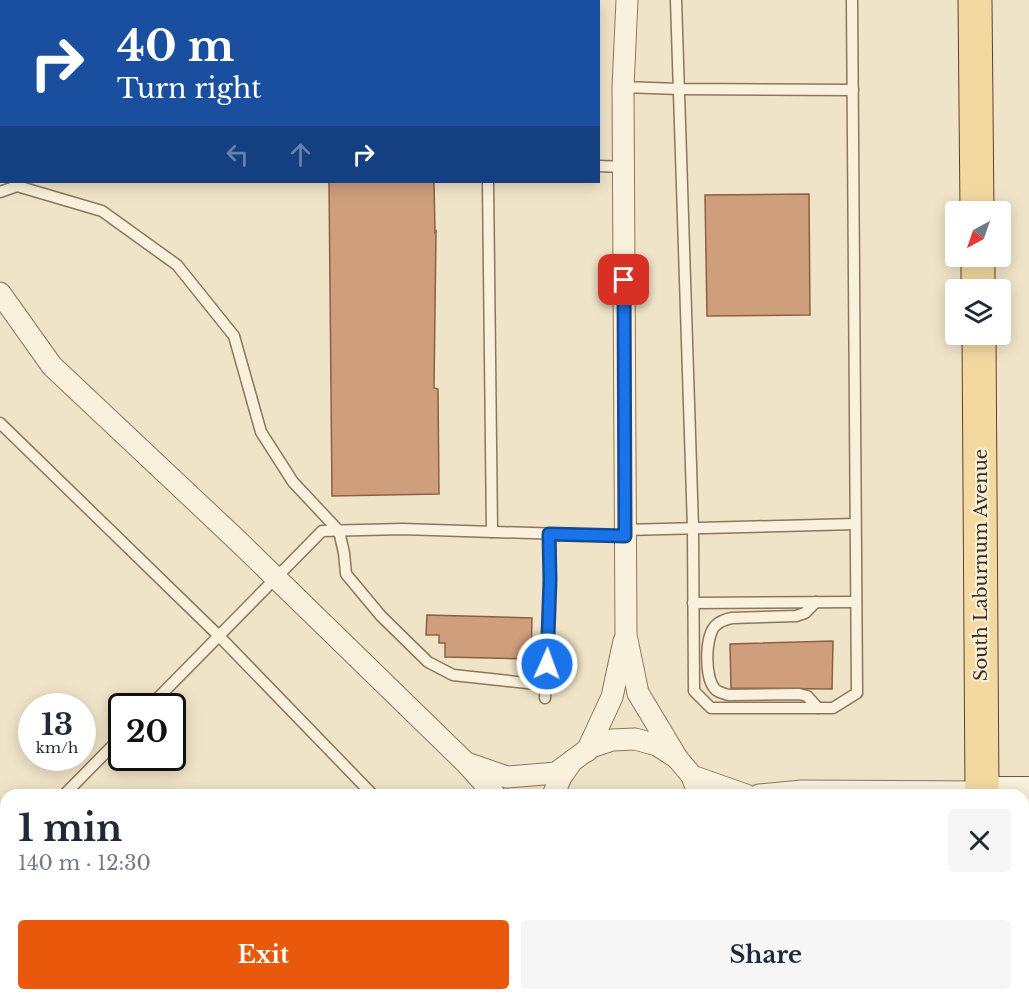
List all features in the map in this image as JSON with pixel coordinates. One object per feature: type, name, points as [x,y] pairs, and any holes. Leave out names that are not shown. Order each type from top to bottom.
[{"type":"main road","points":[[975,0],[977,201]]},
{"type":"main road","name":"South Laburnum Avenue","points":[[979,345],[982,789]]},
{"type":"street","points":[[614,0],[623,81]]},
{"type":"street","points":[[627,0],[623,81],[626,635],[638,693],[695,786],[712,789]]},
{"type":"street","points":[[0,293],[52,366],[276,578],[466,763],[490,789]]},
{"type":"street","points":[[556,789],[561,777],[580,756],[612,698],[626,635]]},
{"type":"street","points":[[466,763],[507,777],[556,772],[591,747],[612,740],[635,739],[657,746],[677,758]]},
{"type":"lane","points":[[676,0],[693,528],[694,692],[711,708],[832,708],[857,693],[852,0]]},
{"type":"lane","points":[[623,81],[679,89],[853,90]]},
{"type":"lane","points":[[600,166],[624,166]]},
{"type":"lane","points":[[489,183],[492,532]]},
{"type":"lane","points":[[0,192],[16,184],[102,211],[177,265],[234,336],[261,432],[293,482],[339,531],[346,574],[381,616],[428,662],[453,675],[546,685]]},
{"type":"lane","points":[[0,423],[219,636],[367,789]]},
{"type":"lane","points":[[163,693],[322,531],[402,529],[549,534],[855,524]]},
{"type":"lane","points":[[545,698],[550,580],[549,534]]},
{"type":"lane","points":[[816,602],[805,613],[796,616],[724,620],[714,627],[710,634],[707,657],[711,682],[715,689],[721,692],[729,695],[799,694],[807,696],[818,708]]},
{"type":"lane","points":[[693,603],[856,602]]},
{"type":"lane","points":[[70,789],[108,750]]},
{"type":"building","points":[[329,183],[434,183],[436,231],[434,388],[438,389],[439,494],[332,496]]},
{"type":"building","points":[[809,194],[810,315],[707,316],[705,195]]},
{"type":"building","points":[[427,615],[532,618],[531,659],[445,657],[445,643],[439,643],[439,635],[426,635]]},
{"type":"building","points":[[833,641],[832,689],[731,688],[730,644]]},
{"type":"route","points":[[547,664],[549,534],[625,536],[624,280]]}]
